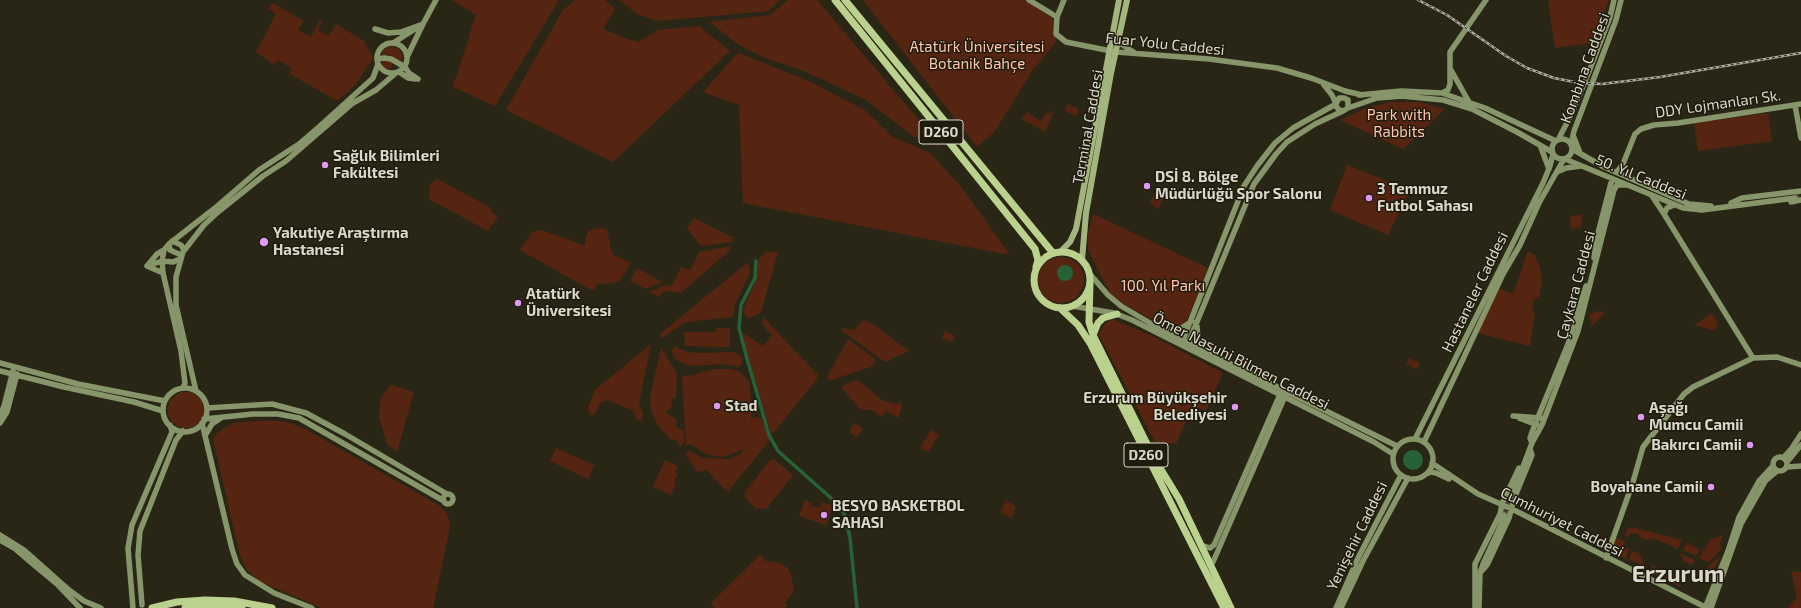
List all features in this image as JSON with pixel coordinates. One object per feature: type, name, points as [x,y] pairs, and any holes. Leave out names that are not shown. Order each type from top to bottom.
[{"type":"highway","name":"D260","points":[[835,0],[1035,249],[1038,260],[1033,281],[1038,296],[1048,304],[1060,308],[1078,325],[1090,343],[1192,536],[1232,608]]},
{"type":"highway","name":"D260","points":[[845,0],[1053,253]]},
{"type":"highway","points":[[1036,267],[1040,261],[1053,253],[1068,253],[1082,260],[1089,273],[1089,309]]},
{"type":"highway","points":[[1060,308],[1072,306],[1084,298],[1090,284]]},
{"type":"highway","name":"D260","points":[[1089,309],[1093,335],[1154,458],[1179,499],[1192,536],[1224,608]]},
{"type":"highway","points":[[1093,335],[1098,323],[1103,318],[1117,314]]},
{"type":"highway","points":[[1192,536],[1204,546],[1236,608]]},
{"type":"highway","points":[[1192,536],[1199,567],[1220,608]]},
{"type":"highway","points":[[152,608],[177,602],[205,600],[234,601],[272,608]]},
{"type":"highway","points":[[185,608],[242,608]]},
{"type":"main road","points":[[147,266],[162,261],[173,262],[182,255],[204,225],[218,212],[263,176],[286,160],[353,103],[376,90],[405,67],[407,56],[436,0]]},
{"type":"main road","points":[[1029,0],[1056,16],[1064,0]]},
{"type":"main road","name":"Terminal Caddesi","points":[[1060,252],[1070,242],[1076,229],[1108,51],[1119,0]]},
{"type":"main road","name":"Terminal Caddesi","points":[[1082,260],[1086,213],[1127,0]]},
{"type":"main road","points":[[1442,93],[1448,90],[1450,84],[1450,52],[1486,0]]},
{"type":"main road","name":"Kombina Caddesi","points":[[1557,140],[1572,114],[1610,16],[1614,0]]},
{"type":"main road","name":"Kombina Caddesi","points":[[1571,147],[1573,133],[1620,8],[1621,0]]},
{"type":"main road","name":"Fuar Yolu Caddesi","points":[[1056,16],[1056,34],[1062,40],[1108,51],[1209,59],[1277,68],[1362,95]]},
{"type":"main road","points":[[375,29],[388,33],[401,32],[423,24]]},
{"type":"main road","points":[[147,266],[157,254],[164,250],[170,243],[215,208],[259,170],[299,144],[373,78],[380,49],[383,45],[393,43],[423,24]]},
{"type":"main road","points":[[1118,42],[1135,54]]},
{"type":"main road","points":[[393,43],[403,47],[407,56]]},
{"type":"main road","points":[[388,58],[405,67],[409,73],[418,79],[408,78],[398,72],[383,71],[377,62],[388,58]]},
{"type":"main road","points":[[1450,68],[1469,102]]},
{"type":"main road","points":[[1323,83],[1332,94],[1337,108],[1346,109]]},
{"type":"main road","points":[[1336,88],[1349,102],[1346,109]]},
{"type":"main road","points":[[1401,91],[1442,93],[1469,102],[1557,140],[1566,140],[1571,147],[1570,156],[1565,159],[1557,158],[1540,145],[1472,109],[1442,100],[1402,96],[1377,98],[1346,109],[1297,134],[1276,154],[1254,184],[1199,318],[1185,344],[1192,321],[1232,215],[1244,186],[1253,171],[1267,152],[1293,128],[1336,104],[1339,98],[1401,91]]},
{"type":"main road","points":[[1798,105],[1801,138]]},
{"type":"main road","name":"DDY Lojmanları Sk.","points":[[1617,172],[1623,164],[1635,134],[1640,129],[1654,125],[1678,123],[1798,105]]},
{"type":"main road","points":[[1573,133],[1582,155]]},
{"type":"main road","points":[[1552,153],[1552,146],[1557,140]]},
{"type":"main road","points":[[1540,145],[1549,169]]},
{"type":"main road","name":"50. Yıl Caddesi","points":[[1571,147],[1590,159],[1689,204],[1705,206],[1797,200]]},
{"type":"main road","name":"Hastaneler Caddesi","points":[[1415,439],[1549,169],[1552,153]]},
{"type":"main road","name":"50. Yıl Caddesi","points":[[1565,159],[1628,184],[1674,205],[1702,210],[1732,204],[1742,198],[1801,191]]},
{"type":"main road","name":"Hastaneler Caddesi","points":[[1424,442],[1503,274],[1520,245],[1556,172],[1565,159]]},
{"type":"main road","points":[[1556,172],[1566,168],[1582,166]]},
{"type":"main road","points":[[1594,259],[1597,237],[1612,178]]},
{"type":"main road","points":[[1628,184],[1656,195],[1689,204]]},
{"type":"main road","name":"Çaykara Caddesi","points":[[1510,499],[1531,445],[1541,427],[1584,313],[1614,190],[1618,185],[1628,184]]},
{"type":"main road","name":"Çaykara Caddesi","points":[[1531,445],[1530,438],[1535,424],[1568,344],[1594,259],[1612,186]]},
{"type":"main road","points":[[1652,196],[1739,333],[1753,358]]},
{"type":"main road","points":[[1664,214],[1666,208],[1674,205]]},
{"type":"main road","points":[[170,243],[181,245],[182,255],[174,290],[176,306],[196,391]]},
{"type":"main road","points":[[170,243],[170,250],[182,255]]},
{"type":"main road","points":[[164,250],[162,261],[163,273],[181,350],[185,383],[183,388]]},
{"type":"main road","points":[[147,266],[163,273]]},
{"type":"main road","name":"Ömer Nasuhi Bilmen Caddesi","points":[[1089,273],[1108,295],[1121,306],[1185,344],[1209,353],[1374,442],[1393,454]]},
{"type":"main road","name":"Ömer Nasuhi Bilmen Caddesi","points":[[1072,306],[1117,314],[1185,344],[1284,394],[1397,446]]},
{"type":"main road","points":[[1199,318],[1197,333],[1198,340],[1209,353]]},
{"type":"main road","points":[[1162,330],[1173,331],[1180,329],[1192,321]]},
{"type":"main road","points":[[1606,558],[1633,482],[1643,447],[1655,429],[1688,390],[1753,358],[1777,356],[1801,365]]},
{"type":"main road","points":[[0,363],[78,384],[165,401]]},
{"type":"main road","points":[[0,415],[4,406],[11,374],[15,367]]},
{"type":"main road","points":[[0,424],[7,412],[18,376],[15,367]]},
{"type":"main road","points":[[0,371],[134,402],[163,411]]},
{"type":"main road","points":[[133,608],[128,548],[132,525],[139,505],[172,432],[163,411],[165,401],[175,390],[183,388],[196,391],[201,395],[207,408],[203,421],[232,549],[237,564],[245,575],[274,593],[312,608]]},
{"type":"main road","points":[[1204,546],[1210,548],[1214,545],[1284,394]]},
{"type":"main road","points":[[1213,562],[1284,394]]},
{"type":"main road","points":[[170,425],[183,431],[194,429],[203,421],[221,417],[253,414],[278,414],[299,418],[448,504],[453,501],[452,496],[345,434],[306,414],[272,404],[207,408]]},
{"type":"main road","points":[[1541,427],[1514,416],[1544,418]]},
{"type":"main road","points":[[206,435],[212,424],[221,417]]},
{"type":"main road","points":[[142,605],[138,555],[140,531],[176,440],[183,431]]},
{"type":"main road","points":[[1706,608],[1728,552],[1739,517],[1759,481],[1773,466],[1775,460],[1783,458],[1792,448],[1801,434]]},
{"type":"main road","points":[[1426,474],[1432,463],[1432,454],[1424,442],[1415,439],[1405,440],[1397,446],[1393,454],[1394,466],[1401,475],[1408,478],[1418,478],[1431,472],[1436,473],[1478,494]]},
{"type":"main road","points":[[1712,608],[1741,524],[1766,480],[1777,471],[1784,471],[1801,445]]},
{"type":"main road","points":[[1783,458],[1787,465]]},
{"type":"main road","name":"Cumhuriyet Caddesi","points":[[1432,463],[1478,494],[1512,509],[1706,608]]},
{"type":"main road","points":[[1787,465],[1801,466]]},
{"type":"main road","points":[[1773,466],[1777,471]]},
{"type":"main road","name":"Yenişehir Caddesi","points":[[1336,608],[1358,558],[1401,475]]},
{"type":"main road","name":"Yenişehir Caddesi","points":[[1341,608],[1363,561],[1408,478]]},
{"type":"main road","points":[[444,501],[444,496],[447,494]]},
{"type":"main road","points":[[1478,573],[1487,565],[1509,518],[1512,509],[1510,499],[1502,504],[1500,514],[1475,564],[1478,573],[1479,608]]},
{"type":"main road","points":[[1500,514],[1507,515],[1509,518]]},
{"type":"main road","points":[[1475,608],[1478,573],[1504,515],[1478,573]]},
{"type":"main road","points":[[0,536],[24,550],[68,590],[91,605]]},
{"type":"main road","points":[[0,540],[14,548],[58,585],[80,608],[85,603],[101,608]]},
{"type":"green space","points":[[452,0],[559,0],[495,106],[453,87],[476,15]]},
{"type":"green space","points":[[575,0],[605,0],[615,9],[603,29],[624,38],[639,42],[658,30],[699,26],[730,51],[613,162],[506,110],[563,10]]},
{"type":"green space","points":[[619,0],[780,0],[768,11],[657,21],[637,14]]},
{"type":"green space","points":[[788,0],[817,0],[941,146],[933,145],[913,136],[866,100],[804,71],[763,57],[739,45],[710,22],[770,15]]},
{"type":"green space","name":"Atatürk Üniversitesi Botanik Bahçe","points":[[863,0],[1025,0],[1055,20],[1056,42],[1032,71],[995,131],[977,147]]},
{"type":"green space","points":[[1548,0],[1609,0],[1592,43],[1555,48]]},
{"type":"green space","points":[[272,3],[304,21],[298,30],[311,37],[320,20],[322,21],[318,30],[329,36],[336,24],[364,41],[373,58],[355,85],[337,101],[290,74],[291,68],[278,60],[274,65],[256,52],[276,14],[268,9]]},
{"type":"green space","points":[[391,46],[397,48],[403,54],[401,63],[389,55],[382,56],[383,50]]},
{"type":"green space","points":[[1195,46],[1205,47],[1204,54],[1194,53]]},
{"type":"green space","points":[[738,53],[809,81],[866,111],[893,137],[930,153],[963,189],[1010,255],[743,203],[739,105],[703,92]]},
{"type":"green space","points":[[385,60],[389,60],[391,61],[391,69],[385,70],[382,67],[382,63]]},
{"type":"green space","name":"Park with Rabbits","points":[[1390,102],[1419,102],[1445,109],[1403,149],[1340,120],[1364,109]]},
{"type":"green space","points":[[1068,104],[1079,109],[1076,116],[1065,111]]},
{"type":"green space","points":[[1054,110],[1045,132],[1022,119],[1027,112],[1040,121],[1047,113],[1049,114]]},
{"type":"green space","points":[[1768,113],[1772,141],[1698,151],[1694,123]]},
{"type":"green space","points":[[1347,165],[1410,190],[1388,235],[1330,210]]},
{"type":"green space","points":[[437,179],[491,208],[491,212],[498,216],[488,231],[429,199],[430,184]]},
{"type":"green space","points":[[1156,190],[1163,199],[1158,209],[1150,203]]},
{"type":"green space","name":"100. Yıl Parkı","points":[[1093,214],[1208,268],[1194,308],[1182,326],[1176,324],[1175,327],[1167,322],[1163,325],[1120,302],[1109,291],[1088,250],[1088,234]]},
{"type":"green space","points":[[1583,214],[1580,228],[1572,229],[1569,217]]},
{"type":"green space","points":[[694,218],[732,237],[735,240],[729,238],[733,242],[701,246],[687,228]]},
{"type":"green space","points":[[601,228],[607,230],[612,254],[631,263],[619,282],[596,285],[596,289],[593,291],[520,250],[532,232],[542,230],[585,246],[586,237],[589,230]]},
{"type":"green space","points":[[732,246],[728,252],[681,293],[665,291],[658,297],[650,292],[666,285],[671,287],[681,267],[690,270],[699,252]]},
{"type":"green space","points":[[1528,251],[1535,255],[1540,268],[1542,281],[1539,299],[1534,299],[1532,310],[1535,312],[1530,346],[1478,333],[1498,288],[1509,293],[1514,292]]},
{"type":"green space","points":[[766,252],[778,252],[761,312],[748,319],[743,311],[754,285],[759,259]]},
{"type":"green space","points":[[1057,257],[1065,257],[1074,261],[1080,267],[1084,280],[1080,293],[1074,299],[1065,303],[1057,303],[1048,299],[1042,293],[1038,284],[1038,276],[1042,267],[1048,261]]},
{"type":"green space","points":[[748,262],[750,273],[735,304],[733,317],[685,322],[661,339],[660,334]]},
{"type":"green space","points":[[637,268],[662,282],[646,289],[630,281]]},
{"type":"green space","points":[[1594,312],[1605,312],[1592,326],[1590,315]]},
{"type":"green space","points":[[1712,313],[1718,323],[1715,331],[1695,325]]},
{"type":"green space","points":[[764,318],[818,375],[816,380],[774,432],[771,433],[743,339],[743,333],[763,346],[772,336],[761,322]]},
{"type":"green space","points":[[1112,319],[1150,335],[1223,373],[1206,411],[1192,406],[1176,444],[1169,443],[1163,457],[1099,335],[1105,323]]},
{"type":"green space","points":[[862,321],[867,321],[874,325],[909,351],[885,362],[842,331],[843,328],[854,330]]},
{"type":"green space","points":[[717,328],[730,328],[730,347],[685,346],[684,332],[716,332]]},
{"type":"green space","points":[[945,331],[955,336],[952,342],[942,338]]},
{"type":"green space","points":[[848,339],[875,359],[873,366],[829,381],[827,377]]},
{"type":"green space","points":[[651,344],[639,403],[643,415],[641,421],[636,419],[634,411],[608,400],[601,402],[594,415],[591,415],[588,408],[595,390]]},
{"type":"green space","points":[[674,346],[687,352],[734,352],[741,356],[742,364],[739,367],[721,364],[691,366],[676,360],[671,352]]},
{"type":"green space","points":[[661,347],[677,374],[676,397],[671,400],[672,406],[666,413],[677,420],[676,426],[679,429],[684,430],[684,441],[681,447],[676,440],[670,439],[657,424],[651,410],[650,398]]},
{"type":"green space","points":[[1409,358],[1420,363],[1417,369],[1406,364]]},
{"type":"green space","name":"Stad","points":[[716,369],[732,369],[741,373],[750,383],[752,427],[752,418],[761,417],[771,439],[727,492],[707,470],[697,472],[685,453],[690,451],[703,458],[729,459],[740,454],[744,449],[723,457],[708,455],[690,444],[686,446],[682,376],[696,375],[698,373]]},
{"type":"green space","points":[[858,380],[883,401],[897,404],[901,402],[902,407],[898,418],[886,411],[882,417],[872,410],[861,410],[841,387]]},
{"type":"green space","points":[[391,385],[414,392],[397,452],[387,444],[379,417],[381,397]]},
{"type":"green space","points":[[190,392],[199,397],[203,403],[203,417],[199,423],[190,428],[182,428],[173,423],[169,417],[168,406],[173,397],[179,393]]},
{"type":"green space","points":[[272,420],[290,423],[305,429],[440,506],[446,512],[450,526],[433,608],[322,608],[260,582],[246,569],[240,556],[213,439],[218,432],[233,423]]},
{"type":"green space","points":[[854,423],[863,429],[857,437],[849,432]]},
{"type":"green space","points":[[931,430],[939,435],[928,452],[920,448]]},
{"type":"green space","points":[[556,448],[594,465],[588,479],[550,461]]},
{"type":"green space","points":[[774,459],[793,475],[767,508],[756,508],[745,498],[745,492],[770,460]]},
{"type":"green space","points":[[665,460],[678,466],[675,472],[678,474],[674,481],[676,482],[671,495],[653,487]]},
{"type":"green space","points":[[805,500],[812,503],[811,506],[820,508],[822,502],[833,506],[826,525],[799,516]]},
{"type":"green space","points":[[1006,500],[1016,506],[1011,518],[1000,512]]},
{"type":"green space","points":[[1632,527],[1682,540],[1678,549],[1653,538],[1646,540],[1638,534],[1630,533],[1628,537],[1625,536],[1627,529]]},
{"type":"green space","points":[[1723,535],[1720,543],[1721,549],[1709,562],[1699,558],[1711,539]]},
{"type":"green space","points":[[1616,538],[1625,541],[1624,547],[1629,549],[1626,559],[1612,552],[1611,549]]},
{"type":"green space","points":[[1688,543],[1700,550],[1696,556],[1683,550]]},
{"type":"green space","points":[[1632,551],[1639,553],[1646,569],[1634,561],[1629,560]]},
{"type":"green space","points":[[1681,554],[1695,560],[1691,565],[1682,560],[1684,558],[1680,556]]},
{"type":"green space","points":[[760,555],[766,561],[780,563],[787,568],[791,574],[793,592],[785,603],[788,605],[784,608],[715,608],[711,603]]},
{"type":"green space","points":[[1720,557],[1708,580],[1693,571],[1704,576],[1710,564]]},
{"type":"green space","points":[[1651,564],[1656,568],[1666,571],[1657,575],[1654,574]]},
{"type":"green space","points":[[1791,571],[1801,572],[1801,608],[1788,608],[1797,597]]},
{"type":"green space","points":[[1672,574],[1676,576],[1674,580],[1681,585],[1680,587],[1664,578]]},
{"type":"shaded area","points":[[1065,265],[1072,270],[1073,273],[1068,280],[1065,281],[1058,276],[1057,273],[1062,266]]},
{"type":"shaded area","points":[[1413,450],[1420,453],[1423,460],[1420,467],[1413,470],[1406,467],[1403,460],[1406,453]]},
{"type":"waterway","points":[[756,261],[755,278],[741,305],[739,328],[769,435],[778,451],[840,506],[845,516],[850,538],[857,608]]},
{"type":"tunnel","points":[[1794,196],[1801,195]]},
{"type":"tunnel","points":[[1504,515],[1511,498]]},
{"type":"railway","points":[[1418,0],[1447,15],[1506,56],[1527,68],[1554,78],[1580,83],[1602,84],[1660,77],[1801,53]]},
{"type":"place","name":"Sağlık Bilimleri Fakültesi","points":[[325,165]]},
{"type":"place","name":"DSİ 8. Bölge Müdürlüğü Spor Salonu","points":[[1147,186]]},
{"type":"place","name":"3 Temmuz Futbol Sahası","points":[[1369,198]]},
{"type":"place","name":"Yakutiye Araştırma Hastanesi","points":[[264,242]]},
{"type":"place","name":"Atatürk Üniversitesi","points":[[518,303]]},
{"type":"place","name":"Stad","points":[[717,406]]},
{"type":"place","name":"Erzurum Büyükşehir Belediyesi","points":[[1235,407]]},
{"type":"place","name":"Aşağı Mumcu Camii","points":[[1641,417]]},
{"type":"place","name":"Bakırcı Camii","points":[[1750,445]]},
{"type":"place","name":"Boyahane Camii","points":[[1711,487]]},
{"type":"place","name":"BESYO BASKETBOL SAHASI","points":[[824,515]]},
{"type":"district","name":"Erzurum","points":[[1678,574]]}]
